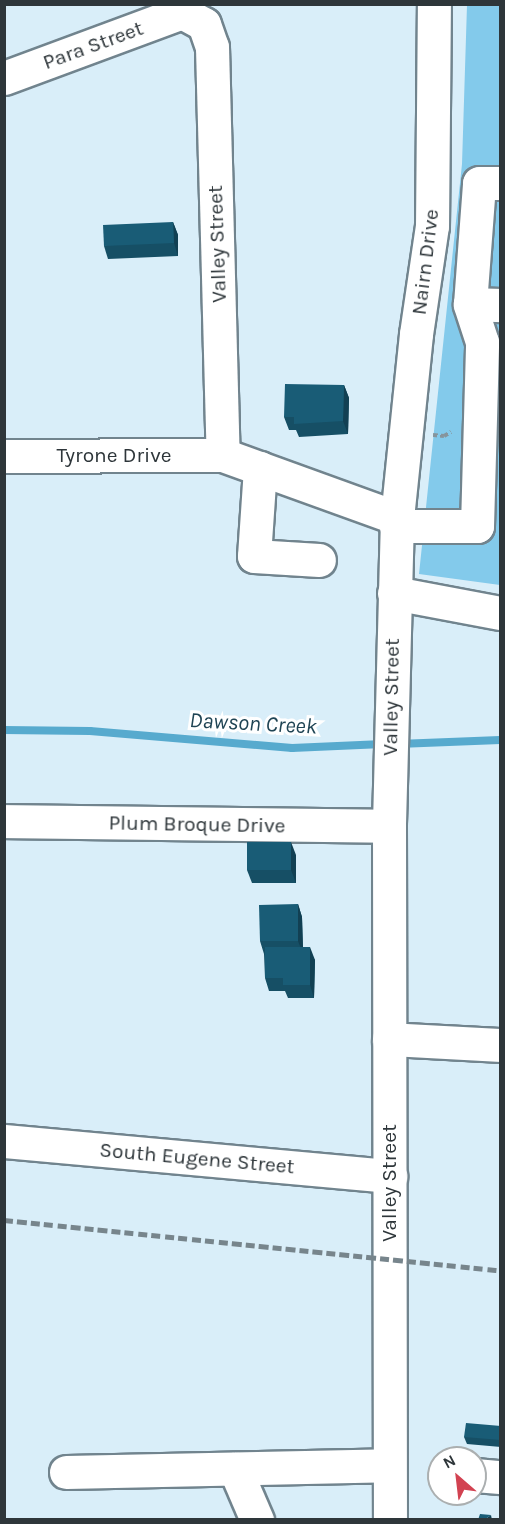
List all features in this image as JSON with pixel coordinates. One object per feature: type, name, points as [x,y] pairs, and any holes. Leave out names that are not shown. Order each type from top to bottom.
[{"type":"street","name":"Nairn Drive","points":[[397,522],[416,333],[432,226],[435,4]]},
{"type":"street","name":"Para Street","points":[[4,78],[182,12]]},
{"type":"street","name":"Valley Street","points":[[182,12],[204,24],[212,47],[223,455]]},
{"type":"street","points":[[223,455],[397,522],[477,526],[485,305],[479,183],[501,183]]},
{"type":"street","name":"Tyrone Drive","points":[[4,456],[223,455]]},
{"type":"street","points":[[260,468],[254,556],[319,560]]},
{"type":"street","name":"Valley Street","points":[[390,1520],[389,825],[390,691],[397,522]]},
{"type":"street","points":[[394,593],[501,614]]},
{"type":"street","name":"Plum Broque Drive","points":[[4,821],[389,825]]},
{"type":"street","points":[[389,1039],[493,1040]]},
{"type":"street","name":"South Eugene Street","points":[[4,1141],[390,1176]]},
{"type":"street","points":[[66,1472],[389,1465]]},
{"type":"street","points":[[234,1469],[257,1520]]},
{"type":"shaded area","points":[[467,5],[500,5],[500,585],[419,574],[462,164]]},
{"type":"building","points":[[173,222],[174,243],[104,246],[103,225]]},
{"type":"building","points":[[285,384],[344,385],[343,421],[294,424],[294,417],[284,417]]},
{"type":"building","points":[[247,842],[291,842],[291,870],[247,870]]},
{"type":"building","points":[[298,904],[298,941],[260,941],[259,905]]},
{"type":"building","points":[[265,947],[310,947],[310,985],[283,985],[283,978],[265,978]]},
{"type":"building","points":[[466,1423],[501,1426],[501,1440],[464,1437]]},
{"type":"building","points":[[480,1514],[491,1515],[484,1520],[478,1520]]},
{"type":"waterway","name":"Dawson Creek","points":[[4,730],[90,731],[292,748],[383,744]]},
{"type":"waterway","name":"Dawson Creek","points":[[398,744],[500,740]]},
{"type":"railway","points":[[4,1220],[500,1270]]}]
